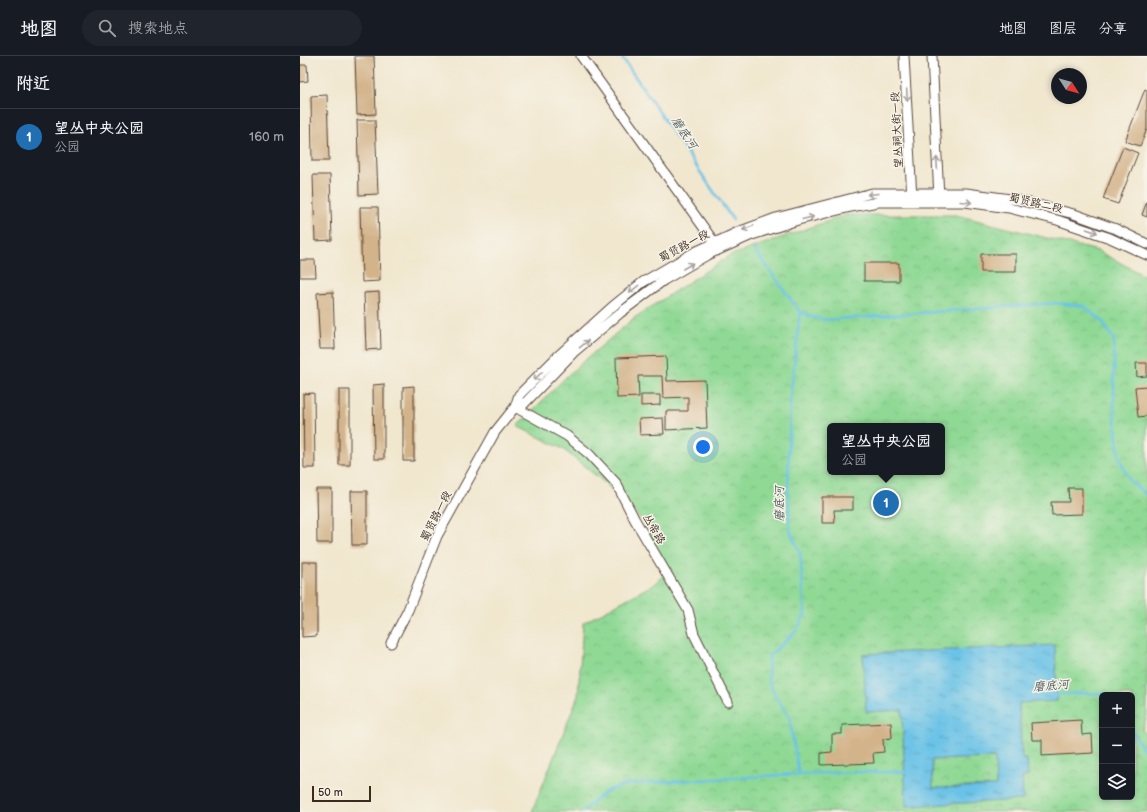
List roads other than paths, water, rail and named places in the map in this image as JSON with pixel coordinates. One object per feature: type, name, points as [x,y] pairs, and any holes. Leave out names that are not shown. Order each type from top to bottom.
[{"type":"street","points":[[581,56],[714,242]]},
{"type":"street","name":"望丛祠大街一段","points":[[904,56],[912,198]]},
{"type":"street","points":[[932,56],[939,197]]},
{"type":"street","name":"蜀贤路一段","points":[[391,643],[408,610],[437,536],[495,432],[514,407],[519,396],[559,355],[612,307],[643,282],[695,252],[714,242],[776,218],[872,193],[912,198]]},
{"type":"street","name":"蜀贤路二段","points":[[912,198],[939,197],[966,193],[1018,200],[1074,214],[1116,229],[1147,244]]},
{"type":"street","name":"蜀贤路二段","points":[[939,197],[1009,208],[1057,220],[1110,238],[1147,255]]},
{"type":"street","name":"蜀贤路一段","points":[[514,407],[522,406],[575,351],[620,313],[664,280],[707,255],[752,235],[798,220],[851,207],[912,198]]},
{"type":"street","name":"丛帝路","points":[[514,407],[567,436],[589,454],[616,483],[635,520],[688,610],[694,634],[728,702]]},
{"type":"water","points":[[1055,645],[1057,701],[1019,703],[1022,759],[1027,759],[1028,776],[1022,777],[1023,800],[906,806],[902,710],[866,712],[863,654]],"holes":[[[995,758],[996,786],[933,788],[932,760]]]},
{"type":"waterway","name":"磨底河","points":[[621,56],[733,220]]},
{"type":"waterway","name":"磨底河","points":[[754,249],[800,312],[790,400],[788,487],[790,530],[800,553],[805,615],[796,631],[769,656],[768,680],[776,697],[789,717],[799,774],[908,772]]},
{"type":"waterway","points":[[800,312],[824,320],[1056,303],[1084,306],[1102,321],[1114,340],[1114,408],[1119,458],[1130,481],[1147,495]]},
{"type":"waterway","name":"磨底河","points":[[1054,695],[1099,694]]},
{"type":"waterway","name":"磨底河","points":[[1135,736],[1147,755]]},
{"type":"waterway","name":"磨底河","points":[[583,812],[607,791],[627,784],[799,774]]},
{"type":"place","name":"望丛中央公园","points":[[886,503]]}]
